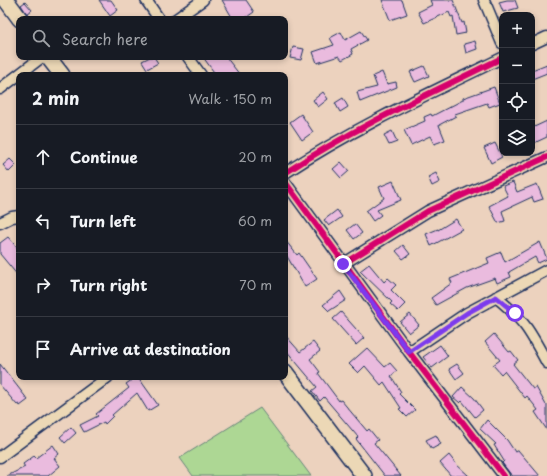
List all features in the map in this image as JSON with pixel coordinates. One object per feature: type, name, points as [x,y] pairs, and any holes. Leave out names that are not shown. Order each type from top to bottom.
[{"type":"street","points":[[6,0],[18,16]]},
{"type":"street","points":[[146,0],[157,16]]},
{"type":"street","points":[[180,16],[203,0]]},
{"type":"street","points":[[484,0],[499,36]]},
{"type":"street","points":[[535,43],[547,38]]},
{"type":"street","points":[[288,171],[373,120],[499,59]]},
{"type":"street","points":[[22,72],[38,60]]},
{"type":"street","points":[[50,60],[60,72]]},
{"type":"street","points":[[190,60],[199,72]]},
{"type":"street","points":[[0,89],[16,77]]},
{"type":"street","points":[[343,264],[428,211],[547,157]]},
{"type":"street","points":[[288,186],[343,264],[504,476]]},
{"type":"street","points":[[0,223],[16,216]]},
{"type":"street","points":[[409,352],[467,313],[547,270]]},
{"type":"street","points":[[496,297],[515,313],[526,325],[547,363]]},
{"type":"street","points":[[288,376],[364,476]]},
{"type":"street","points":[[0,456],[104,380]]},
{"type":"green space","points":[[260,408],[311,476],[193,476],[180,458]]},
{"type":"building","points":[[99,0],[111,0],[118,10],[110,16]]},
{"type":"building","points":[[222,0],[246,0],[254,12],[248,16],[231,16]]},
{"type":"building","points":[[382,0],[402,0],[407,14],[390,20]]},
{"type":"building","points":[[430,0],[453,0],[462,23],[464,22],[466,33],[456,35],[453,16],[451,17],[449,12],[424,23],[418,12],[432,5]]},
{"type":"building","points":[[515,0],[518,8],[503,12],[499,2]]},
{"type":"building","points":[[25,2],[32,10],[27,14],[21,5]]},
{"type":"building","points":[[361,31],[367,40],[351,49],[353,54],[342,60],[339,56],[317,63],[313,52],[334,45],[330,38],[341,32],[345,40]]},
{"type":"building","points":[[475,41],[477,49],[466,53],[464,44]]},
{"type":"building","points":[[293,47],[304,49],[301,60],[290,58]]},
{"type":"building","points":[[156,60],[158,63],[147,69],[142,61]]},
{"type":"building","points":[[205,60],[228,60],[238,72],[214,72]]},
{"type":"building","points":[[547,64],[547,73],[535,78],[535,69]]},
{"type":"building","points":[[424,66],[429,76],[415,82],[410,72]]},
{"type":"building","points":[[382,72],[387,84],[396,82],[397,87],[360,102],[357,92],[377,87],[373,76]]},
{"type":"building","points":[[494,87],[499,103],[489,107],[487,103],[455,114],[456,116],[439,125],[445,140],[434,144],[430,136],[411,145],[404,130],[425,121],[424,117],[431,114],[432,116],[463,100],[463,98]]},
{"type":"building","points":[[323,92],[328,99],[318,107],[313,100]]},
{"type":"building","points":[[343,98],[348,107],[340,112],[335,103]]},
{"type":"building","points":[[301,114],[313,132],[302,140],[290,122]]},
{"type":"building","points":[[547,121],[547,137],[535,143],[535,127]]},
{"type":"building","points":[[392,131],[397,142],[389,145],[384,135]]},
{"type":"building","points":[[495,143],[499,151],[499,156],[502,157],[491,163],[484,148]]},
{"type":"building","points":[[10,159],[16,165],[9,172],[3,165]]},
{"type":"building","points":[[341,162],[349,171],[341,178],[333,169]]},
{"type":"building","points":[[436,173],[440,182],[432,186],[428,177]]},
{"type":"building","points":[[393,181],[401,200],[377,210],[381,215],[373,221],[366,211],[384,198],[379,187]]},
{"type":"building","points":[[513,182],[517,192],[537,184],[543,199],[534,202],[532,197],[502,211],[505,221],[498,223],[489,206],[508,196],[503,186]]},
{"type":"building","points":[[337,210],[342,217],[329,226],[324,220]]},
{"type":"building","points":[[456,219],[462,229],[431,246],[426,234],[438,230]]},
{"type":"building","points":[[355,224],[362,233],[354,239],[347,230]]},
{"type":"building","points":[[8,237],[16,246],[16,273],[0,254],[0,243]]},
{"type":"building","points":[[540,242],[547,259],[538,263],[535,257],[509,272],[511,277],[497,283],[495,278],[467,288],[436,305],[431,298],[452,283],[450,279],[489,263],[487,258],[501,252],[505,262]]},
{"type":"building","points":[[288,244],[297,255],[299,253],[317,279],[305,287],[288,258]]},
{"type":"building","points":[[403,245],[410,254],[403,259],[396,251]]},
{"type":"building","points":[[369,264],[384,282],[388,278],[396,285],[391,290],[405,304],[398,311],[390,304],[392,302],[360,271]]},
{"type":"building","points":[[340,291],[346,300],[329,311],[323,305]]},
{"type":"building","points":[[341,312],[364,338],[356,345],[333,319]]},
{"type":"building","points":[[410,314],[419,325],[409,333],[400,322]]},
{"type":"building","points":[[494,334],[518,360],[513,364],[533,389],[536,387],[546,405],[547,404],[547,430],[535,412],[538,410],[527,396],[525,398],[504,371],[501,374],[493,365],[500,360],[485,342]]},
{"type":"building","points":[[288,338],[300,352],[313,342],[320,351],[310,359],[320,372],[318,373],[339,401],[341,400],[367,431],[369,429],[378,440],[374,443],[401,476],[385,476],[356,439],[358,437],[324,397],[320,401],[312,391],[317,387],[288,353]]},
{"type":"building","points":[[440,345],[448,356],[432,368],[423,357]]},
{"type":"building","points":[[367,348],[385,367],[390,363],[397,371],[391,376],[401,392],[399,394],[415,410],[407,417],[399,409],[401,408],[384,382],[381,385],[365,366],[358,373],[349,364]]},
{"type":"building","points":[[0,364],[28,400],[20,406],[19,404],[17,405],[0,385]]},
{"type":"building","points":[[457,364],[464,373],[456,379],[449,369]]},
{"type":"building","points":[[132,380],[140,380],[158,405],[148,411],[137,393],[112,415],[113,416],[105,424],[104,422],[84,432],[80,425],[98,416],[96,414],[129,388],[126,384]]},
{"type":"building","points":[[462,387],[474,398],[483,410],[475,417],[462,401],[460,403],[453,397]]},
{"type":"building","points":[[487,420],[507,440],[515,452],[518,450],[540,476],[512,476],[502,463],[504,461],[494,445],[496,444],[480,429]]},
{"type":"building","points":[[71,427],[76,433],[65,443],[60,437]]},
{"type":"building","points":[[436,435],[441,444],[432,449],[426,440]]},
{"type":"building","points":[[53,445],[59,454],[54,458],[60,466],[48,476],[7,476],[25,467],[23,464],[34,456],[36,458]]},
{"type":"building","points":[[449,455],[469,476],[451,476],[440,463]]},
{"type":"cycle path","points":[[288,171],[364,126],[499,59]]},
{"type":"cycle path","points":[[343,264],[428,211],[547,157]]},
{"type":"cycle path","points":[[288,186],[409,352],[504,476]]},
{"type":"route","points":[[343,264],[409,352],[441,329],[496,297],[515,313]]}]
